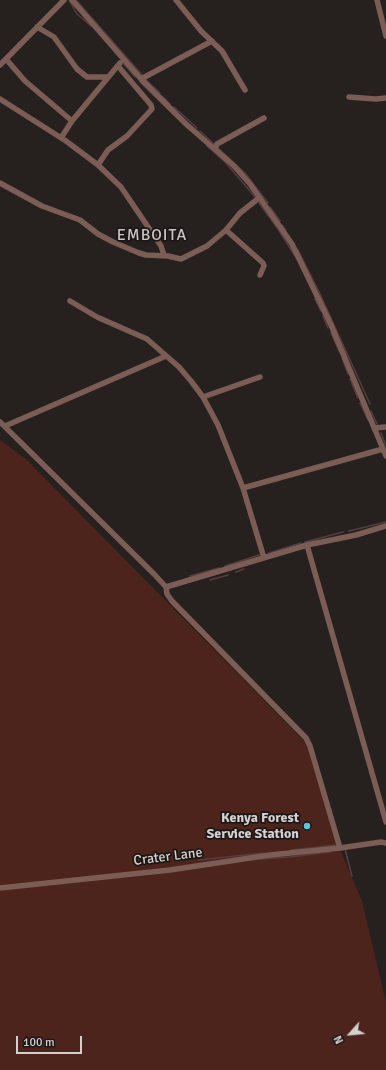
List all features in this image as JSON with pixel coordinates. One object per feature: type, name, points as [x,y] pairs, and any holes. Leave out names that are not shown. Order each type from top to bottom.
[{"type":"street","points":[[0,66],[64,0]]},
{"type":"street","points":[[72,0],[141,79],[186,124],[234,166],[292,244],[331,325],[386,456]]},
{"type":"street","points":[[176,0],[201,31],[222,51],[245,90]]},
{"type":"street","points":[[377,0],[386,36]]},
{"type":"street","points":[[38,27],[54,37],[77,69],[87,77],[108,77]]},
{"type":"street","points":[[141,79],[212,41]]},
{"type":"street","points":[[6,59],[25,81],[72,121]]},
{"type":"street","points":[[61,138],[72,121],[124,59]]},
{"type":"street","points":[[98,165],[108,150],[127,136],[152,109],[151,105],[118,66]]},
{"type":"street","points":[[349,97],[376,99],[386,98]]},
{"type":"street","points":[[0,99],[61,138],[98,165],[121,187],[161,246],[164,255]]},
{"type":"street","points":[[215,149],[217,144],[264,118]]},
{"type":"street","points":[[0,183],[42,206],[80,220],[98,234],[113,242],[146,255],[164,255],[181,259],[207,246],[226,230],[240,213],[259,198]]},
{"type":"street","points":[[226,230],[263,263],[264,266],[260,275]]},
{"type":"street","points":[[70,301],[97,317],[147,339],[179,367],[191,381],[203,397],[218,425],[243,488],[264,558]]},
{"type":"street","points":[[166,356],[2,424],[166,587],[167,594],[172,601],[306,738],[310,746],[340,848]]},
{"type":"street","points":[[203,397],[260,377]]},
{"type":"street","points":[[374,428],[386,427]]},
{"type":"street","points":[[243,488],[383,449]]},
{"type":"street","points":[[166,587],[307,545],[356,535],[386,526]]},
{"type":"street","points":[[307,545],[386,822]]},
{"type":"street","name":"Crater Lane","points":[[0,888],[170,870],[270,855],[381,842],[386,843]]},
{"type":"shaded area","points":[[0,440],[26,459],[308,745],[338,845],[362,901],[386,1003],[386,1070],[0,1070]]},
{"type":"waterway","points":[[69,0],[77,14],[91,26]]},
{"type":"waterway","points":[[76,0],[143,76]]},
{"type":"waterway","points":[[123,63],[135,77]]},
{"type":"waterway","points":[[145,79],[160,93]]},
{"type":"waterway","points":[[140,82],[175,116]]},
{"type":"waterway","points":[[162,96],[170,104]]},
{"type":"waterway","points":[[174,107],[197,128]]},
{"type":"waterway","points":[[200,131],[215,145]]},
{"type":"waterway","points":[[207,146],[225,162],[256,198]]},
{"type":"waterway","points":[[217,147],[245,173],[268,203]]},
{"type":"waterway","points":[[259,203],[295,256]]},
{"type":"waterway","points":[[270,207],[280,221]]},
{"type":"waterway","points":[[282,225],[286,230]]},
{"type":"waterway","points":[[298,250],[320,294],[370,404]]},
{"type":"waterway","points":[[315,299],[321,311]]},
{"type":"waterway","points":[[323,316],[328,328]]},
{"type":"waterway","points":[[331,333],[340,353]]},
{"type":"waterway","points":[[342,358],[348,374]]},
{"type":"waterway","points":[[350,379],[358,398]]},
{"type":"waterway","points":[[360,403],[368,420]]},
{"type":"waterway","points":[[371,411],[377,424]]},
{"type":"waterway","points":[[381,433],[386,446]]},
{"type":"waterway","points":[[349,531],[386,522]]},
{"type":"waterway","points":[[305,542],[343,532]]},
{"type":"waterway","points":[[269,553],[301,543]]},
{"type":"waterway","points":[[225,566],[259,555]]},
{"type":"waterway","points":[[190,576],[219,568]]},
{"type":"waterway","points":[[236,572],[244,569]]},
{"type":"waterway","points":[[210,580],[228,575]]},
{"type":"waterway","points":[[291,850],[337,845]]},
{"type":"waterway","points":[[345,849],[352,876]]},
{"type":"waterway","points":[[260,859],[330,852]]},
{"type":"waterway","points":[[199,860],[263,853]]},
{"type":"place","name":"Kenya Forest Service Station","points":[[307,826]]},
{"type":"district","name":"EMBOITA","points":[[152,236]]}]
